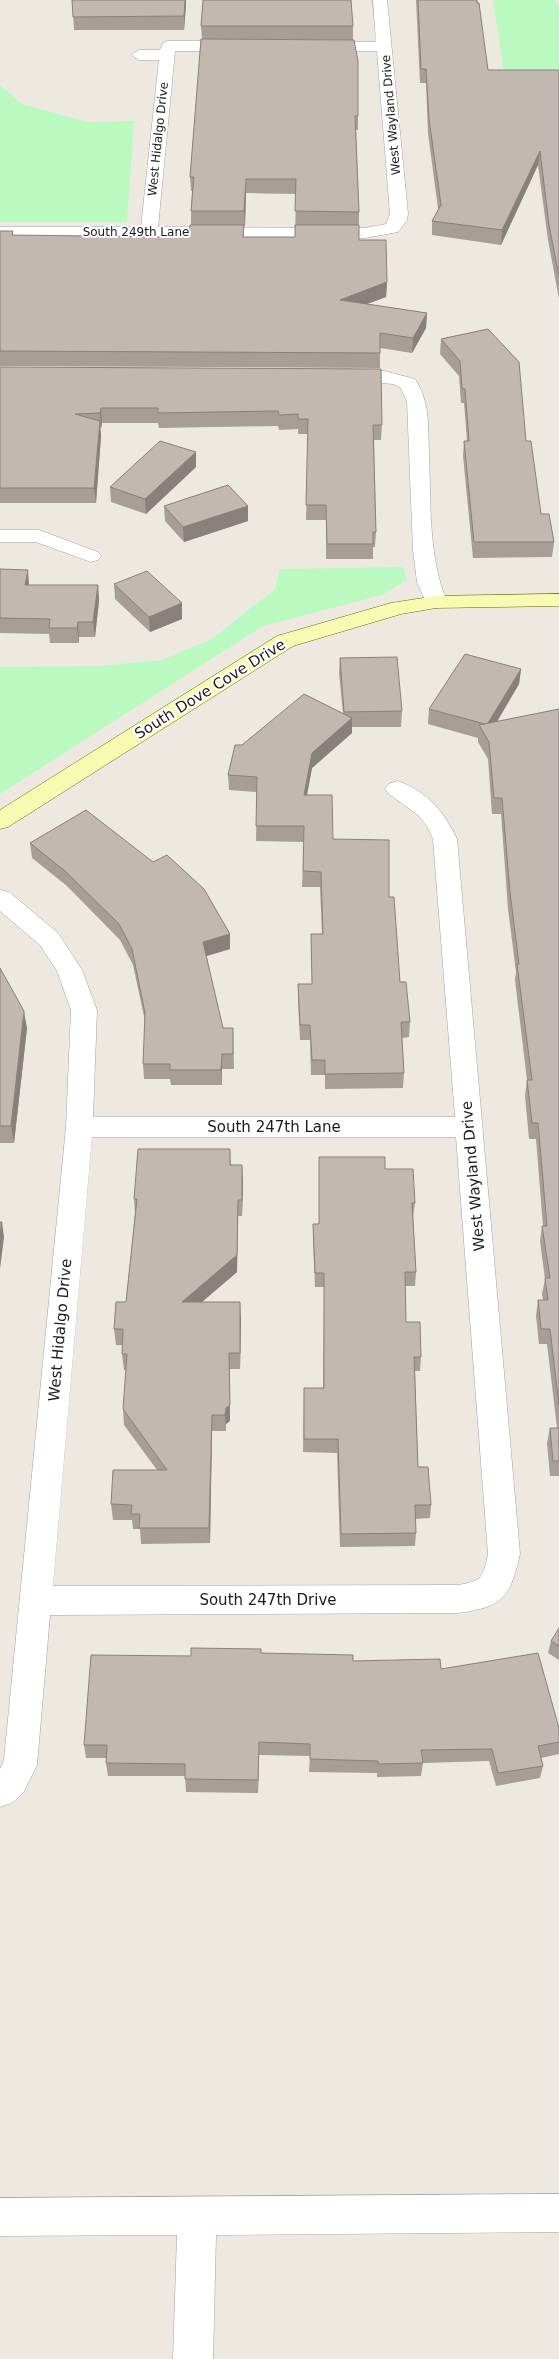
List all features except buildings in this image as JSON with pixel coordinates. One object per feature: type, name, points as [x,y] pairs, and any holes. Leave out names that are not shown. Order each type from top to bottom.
[{"type":"street","name":"West Wayland Drive","points":[[380,0],[386,47],[399,214],[398,220],[392,228]]},
{"type":"street","points":[[139,54],[247,46]]},
{"type":"street","points":[[306,46],[386,47]]},
{"type":"street","name":"West Hidalgo Drive","points":[[149,232],[167,51]]},
{"type":"street","name":"South 249th Lane","points":[[0,232],[365,233],[392,228]]},
{"type":"street","points":[[328,375],[377,375],[408,383],[417,401],[423,550],[428,582],[436,602]]},
{"type":"street","points":[[0,536],[39,536],[91,556]]},
{"type":"street","name":"South Dove Cove Drive","points":[[0,821],[242,666],[285,642],[400,608],[436,602],[559,600]]},
{"type":"street","name":"West Wayland Drive","points":[[397,789],[426,808],[439,822],[445,839],[504,1554],[497,1583]]},
{"type":"street","name":"West Hidalgo Drive","points":[[0,898],[49,939],[69,970],[84,1010],[79,1127],[34,1601],[21,1760],[18,1772],[3,1789]]},
{"type":"street","name":"South 247th Lane","points":[[79,1127],[469,1127]]},
{"type":"street","name":"South 247th Drive","points":[[34,1601],[458,1599],[481,1596],[497,1583]]},
{"type":"street","points":[[0,2217],[559,2213]]},
{"type":"street","points":[[193,2359],[196,2216]]},
{"type":"green space","points":[[493,0],[553,0],[559,5],[559,81],[505,79]]},
{"type":"green space","points":[[0,85],[22,104],[88,122],[134,121],[127,222],[0,222]]},
{"type":"green space","points":[[403,567],[407,580],[382,595],[263,626],[0,794],[0,667],[100,666],[162,660],[212,639],[275,589],[280,569]]}]
